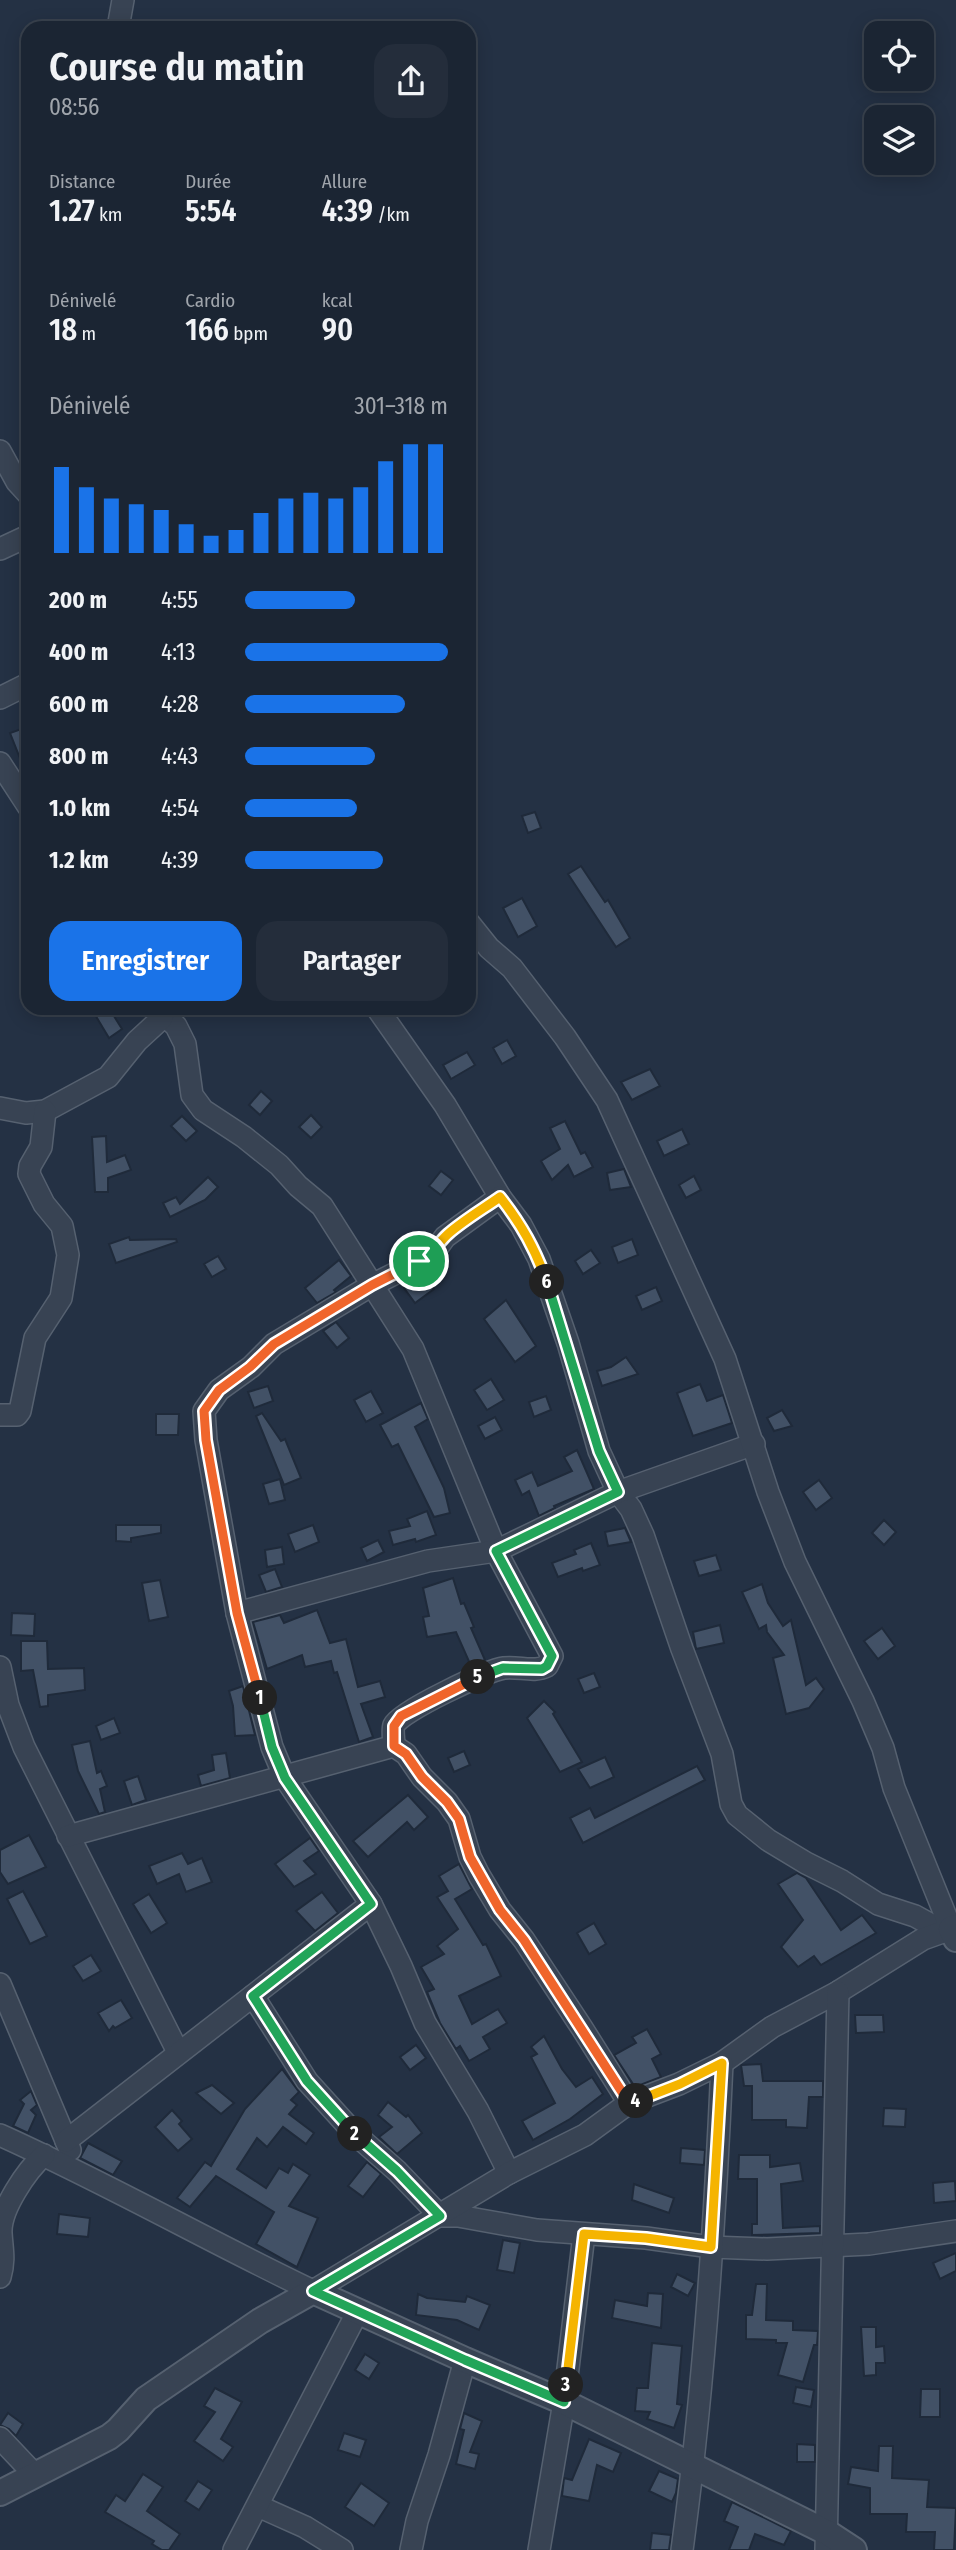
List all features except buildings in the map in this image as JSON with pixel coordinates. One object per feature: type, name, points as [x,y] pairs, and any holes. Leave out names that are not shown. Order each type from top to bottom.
[{"type":"street","points":[[119,21],[123,0]]},
{"type":"street","points":[[0,451],[21,486]]},
{"type":"street","points":[[0,549],[21,539]]},
{"type":"street","points":[[0,698],[21,688]]},
{"type":"street","points":[[0,763],[21,795]]},
{"type":"street","points":[[476,932],[489,948],[512,968],[565,1037],[607,1100],[725,1359],[768,1492],[795,1562],[883,1748],[894,1788],[952,1932]]},
{"type":"street","points":[[0,1108],[26,1113],[45,1111],[108,1077],[137,1041],[161,1019],[162,1015]]},
{"type":"street","points":[[166,1015],[176,1026],[185,1044],[192,1094],[203,1110],[279,1164],[322,1206],[413,1349],[496,1551],[552,1656],[551,1662],[542,1669],[503,1668],[415,1707],[401,1716],[394,1726],[394,1746]]},
{"type":"street","points":[[382,1015],[445,1105],[500,1197],[522,1225],[539,1259],[568,1343],[599,1451],[618,1492],[631,1509],[643,1535],[722,1754],[731,1804],[737,1815],[768,1840],[878,1904],[952,1932]]},
{"type":"street","points":[[0,1415],[17,1415],[20,1411],[35,1338],[61,1298],[68,1255],[62,1226],[44,1204],[29,1174],[30,1166],[41,1147],[45,1111]]},
{"type":"street","points":[[500,1197],[461,1223],[445,1237],[432,1255],[372,1285],[274,1344],[250,1367],[219,1390],[204,1411],[206,1440],[237,1613],[272,1747],[285,1778],[371,1904],[425,2024],[478,2111],[509,2173]]},
{"type":"street","points":[[237,1613],[428,1561],[496,1551],[618,1492],[754,1444]]},
{"type":"street","points":[[0,1667],[8,1705],[24,1747],[178,2052]]},
{"type":"street","points":[[68,1836],[394,1746]]},
{"type":"street","points":[[394,1746],[406,1754],[422,1777],[447,1802],[459,1819],[470,1857],[493,1898],[524,1940],[629,2103]]},
{"type":"street","points":[[66,2141],[371,1904]]},
{"type":"street","points":[[0,2493],[109,2437],[146,2399],[260,2322],[509,2173],[586,2134],[629,2103],[680,2084],[722,2063],[772,2027],[838,1992],[923,1939],[952,1932]]},
{"type":"street","points":[[0,1984],[80,2172]]},
{"type":"street","points":[[827,2542],[838,1992]]},
{"type":"street","points":[[253,1996],[307,2081],[356,2135],[397,2171],[440,2216],[466,2217],[508,2226],[646,2238],[711,2247],[767,2249],[869,2244],[956,2231]]},
{"type":"street","points":[[682,2550],[694,2467],[722,2063]]},
{"type":"street","points":[[0,2136],[80,2172],[241,2257],[313,2291],[564,2402],[694,2467],[827,2542],[854,2550]]},
{"type":"street","points":[[0,2277],[4,2253],[2,2223],[15,2190],[33,2164],[44,2155]]},
{"type":"street","points":[[540,2550],[564,2402],[584,2234]]},
{"type":"street","points":[[234,2550],[358,2311]]},
{"type":"street","points":[[411,2550],[417,2521],[439,2455],[465,2360]]},
{"type":"street","points":[[0,2438],[35,2475]]},
{"type":"street","points":[[258,2506],[305,2527],[342,2550]]},
{"type":"route","points":[[500,1197],[522,1225],[539,1259],[568,1343],[599,1451],[618,1492],[496,1551],[552,1656],[551,1662],[542,1669],[503,1668],[487,1673],[415,1707],[401,1716],[394,1726],[394,1746],[406,1754],[422,1777],[447,1802],[459,1819],[470,1857],[479,1875],[629,2103],[680,2084],[722,2063],[711,2247],[646,2238],[584,2234],[564,2402],[313,2291],[440,2216],[397,2171],[356,2135],[307,2081],[253,1996],[371,1904],[285,1778],[272,1747],[237,1613],[206,1440],[204,1411],[219,1390],[250,1367],[274,1344],[372,1285],[419,1261],[432,1255],[445,1237],[461,1223],[500,1197]]}]
